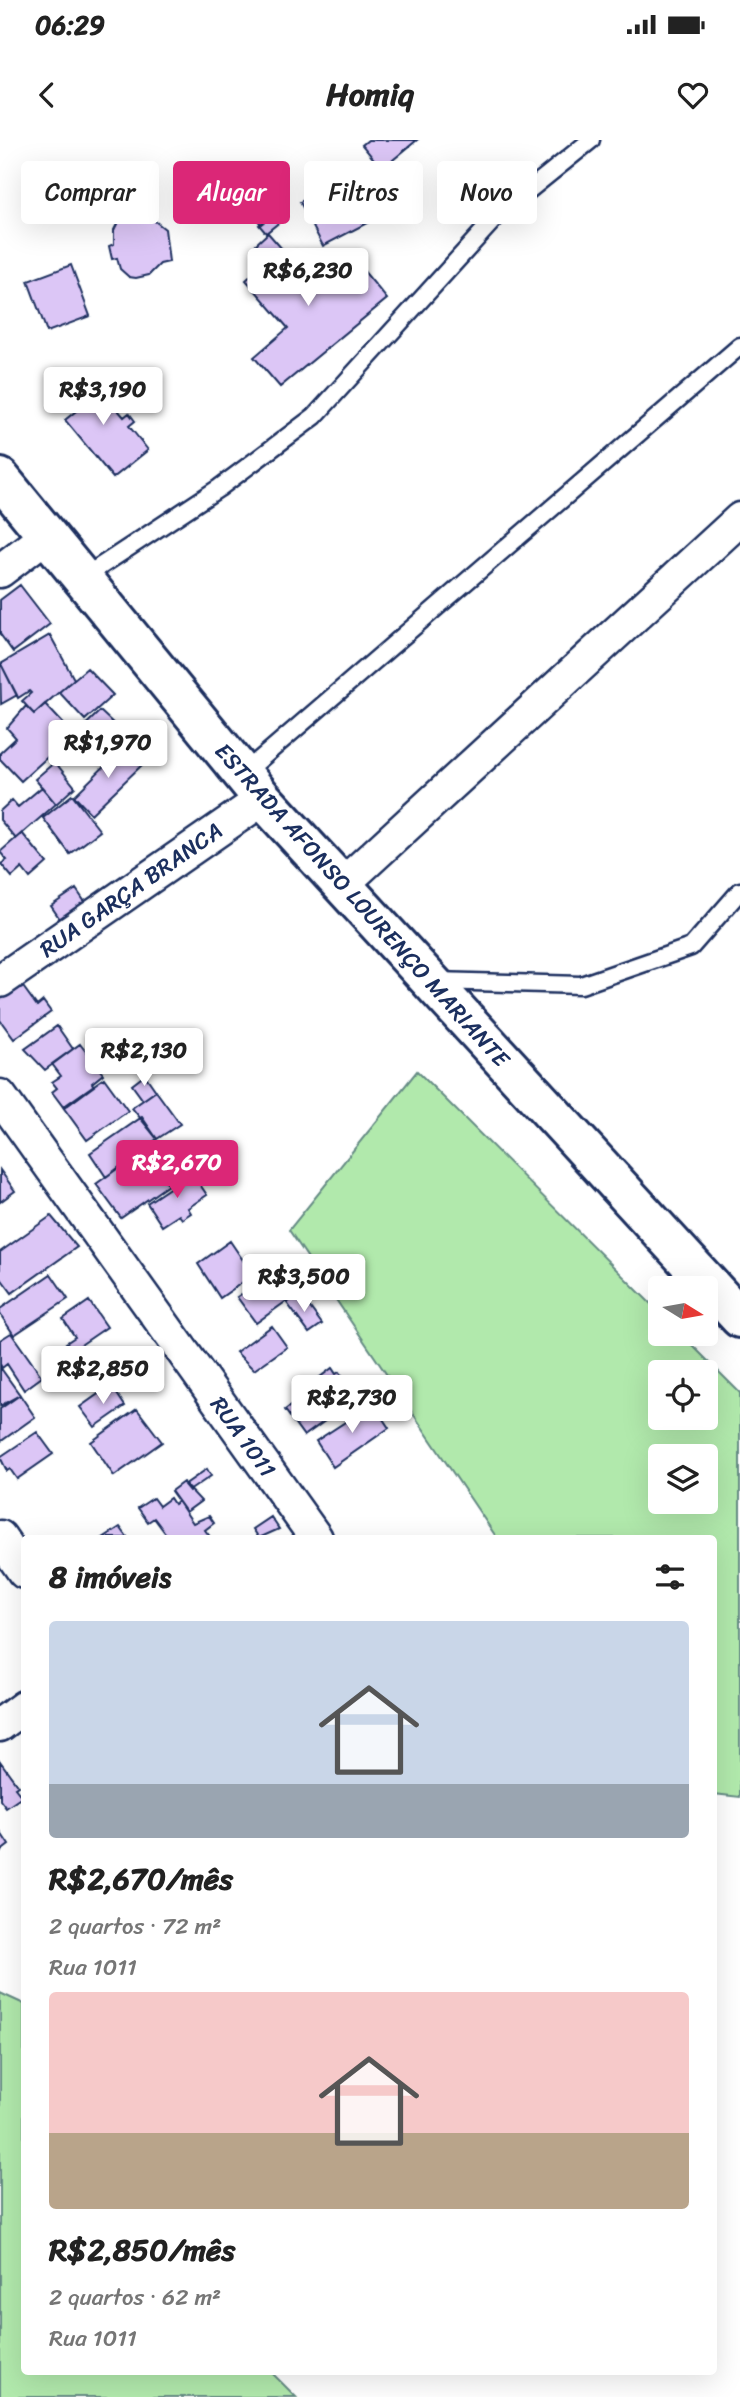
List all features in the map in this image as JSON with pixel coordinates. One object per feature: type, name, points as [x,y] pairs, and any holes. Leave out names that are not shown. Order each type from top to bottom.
[{"type":"main road","name":"ESTRADA AFONSO LOURENÇO MARIANTE","points":[[0,478],[253,787],[427,981],[740,1318]]},
{"type":"street","points":[[342,885],[740,519]]},
{"type":"street","points":[[0,571],[46,536]]},
{"type":"street","name":"RUA GARÇA BRANCA","points":[[0,981],[253,787]]},
{"type":"street","name":"RUA 1011","points":[[0,1096],[314,1535]]},
{"type":"street","points":[[0,1538],[21,1568]]},
{"type":"street","points":[[0,1725],[21,1709]]},
{"type":"lane","points":[[81,579],[125,547],[219,488],[315,416],[498,215],[591,140]]},
{"type":"lane","points":[[253,787],[740,346]]},
{"type":"lane","points":[[427,981],[581,985],[691,947],[740,891]]},
{"type":"green space","points":[[417,1071],[648,1301],[648,1346],[693,1346],[707,1360],[648,1360],[648,1430],[718,1430],[718,1371],[740,1393],[740,1797],[717,1794],[717,1535],[495,1535],[289,1230]]},
{"type":"green space","points":[[0,1993],[21,2003],[21,2375],[274,2375],[296,2397],[0,2397]]},
{"type":"building","points":[[368,140],[417,140],[392,161],[375,161],[362,145]]},
{"type":"building","points":[[117,224],[159,224],[165,229],[169,262],[160,264],[149,275],[129,277],[120,269],[117,258],[112,259],[109,246],[114,244]]},
{"type":"building","points":[[260,224],[277,224],[266,233]]},
{"type":"building","points":[[312,224],[365,224],[323,246]]},
{"type":"building","points":[[268,233],[298,267],[310,256],[336,285],[358,264],[387,299],[280,387],[254,357],[288,328],[246,280],[269,259],[256,244]]},
{"type":"building","points":[[71,265],[90,316],[47,332],[28,281]]},
{"type":"building","points":[[87,374],[124,417],[129,413],[135,421],[129,426],[148,450],[113,478],[65,420],[76,411],[63,394]]},
{"type":"building","points":[[20,585],[50,624],[13,652],[0,634],[0,600]]},
{"type":"building","points":[[50,635],[74,679],[34,714],[22,701],[31,693],[29,691],[18,698],[1,664]]},
{"type":"building","points":[[0,665],[17,695],[1,704]]},
{"type":"building","points":[[87,668],[113,695],[85,720],[59,692]]},
{"type":"building","points":[[45,704],[73,734],[21,781],[0,759],[0,753],[16,738],[7,728],[26,706],[34,714]]},
{"type":"building","points":[[100,711],[116,726],[88,754],[85,750],[80,755],[67,743]]},
{"type":"building","points":[[125,746],[143,764],[91,814],[74,796]]},
{"type":"building","points":[[55,762],[75,787],[56,804],[35,779]]},
{"type":"building","points":[[42,787],[56,804],[16,839],[0,820],[0,811],[12,800],[18,807]]},
{"type":"building","points":[[72,795],[100,831],[70,854],[43,818]]},
{"type":"building","points":[[22,833],[47,863],[30,878],[22,868],[12,877],[1,864],[7,860],[0,852]]},
{"type":"building","points":[[76,889],[87,905],[62,922],[51,906]]},
{"type":"building","points":[[21,984],[37,1006],[43,1001],[51,1012],[14,1039],[0,1020],[0,999]]},
{"type":"building","points":[[57,1026],[73,1049],[45,1070],[25,1049]]},
{"type":"building","points":[[80,1044],[103,1074],[92,1083],[94,1086],[64,1108],[52,1092],[57,1088],[52,1082],[61,1076],[52,1064]]},
{"type":"building","points":[[145,1075],[156,1091],[143,1100],[132,1085]]},
{"type":"building","points":[[104,1078],[128,1111],[87,1140],[63,1107]]},
{"type":"building","points":[[156,1091],[180,1124],[157,1139],[132,1108]]},
{"type":"building","points":[[142,1117],[157,1139],[106,1177],[90,1153]]},
{"type":"building","points":[[152,1144],[168,1166],[160,1172],[168,1185],[121,1218],[96,1184]]},
{"type":"building","points":[[181,1155],[192,1166],[172,1181],[165,1172],[180,1165],[176,1158]]},
{"type":"building","points":[[0,1170],[15,1191],[0,1202]]},
{"type":"building","points":[[192,1173],[207,1195],[188,1208],[191,1213],[182,1219],[179,1215],[162,1226],[147,1203]]},
{"type":"building","points":[[51,1216],[77,1247],[12,1293],[0,1277],[0,1252]]},
{"type":"building","points":[[230,1241],[253,1275],[220,1298],[198,1264]]},
{"type":"building","points":[[277,1259],[299,1292],[256,1323],[237,1297],[267,1277],[262,1269]]},
{"type":"building","points":[[51,1274],[68,1299],[14,1335],[0,1314],[0,1309]]},
{"type":"building","points":[[300,1294],[322,1324],[309,1333],[287,1303]]},
{"type":"building","points":[[89,1301],[107,1327],[72,1351],[66,1343],[75,1337],[63,1319]]},
{"type":"building","points":[[272,1326],[287,1347],[254,1370],[236,1352]]},
{"type":"building","points":[[11,1333],[42,1377],[24,1390],[7,1364],[2,1368],[0,1364],[0,1340]]},
{"type":"building","points":[[0,1367],[20,1395],[0,1406]]},
{"type":"building","points":[[332,1368],[336,1374],[339,1372],[358,1396],[334,1414],[311,1384]]},
{"type":"building","points":[[111,1385],[125,1406],[95,1427],[80,1407]]},
{"type":"building","points":[[313,1389],[333,1415],[304,1436],[285,1410]]},
{"type":"building","points":[[20,1395],[35,1417],[0,1442],[0,1409]]},
{"type":"building","points":[[373,1404],[389,1428],[333,1467],[316,1441]]},
{"type":"building","points":[[137,1409],[162,1442],[114,1476],[91,1442]]},
{"type":"building","points":[[37,1432],[53,1454],[17,1479],[10,1469],[7,1471],[0,1457]]},
{"type":"building","points":[[207,1469],[211,1476],[189,1491],[184,1485]]},
{"type":"building","points":[[183,1482],[201,1501],[186,1512],[171,1491]]},
{"type":"building","points":[[153,1498],[159,1506],[170,1498],[174,1504],[178,1501],[193,1523],[209,1516],[214,1523],[205,1530],[209,1535],[167,1535],[154,1518],[148,1522],[138,1508]]},
{"type":"building","points":[[271,1517],[279,1529],[266,1535],[257,1535],[253,1529]]},
{"type":"building","points":[[120,1527],[126,1535],[108,1535]]},
{"type":"building","points":[[0,1761],[18,1786],[15,1788],[21,1798],[6,1808],[0,1800]]},
{"type":"building","points":[[0,1834],[9,1845],[0,1852]]}]
